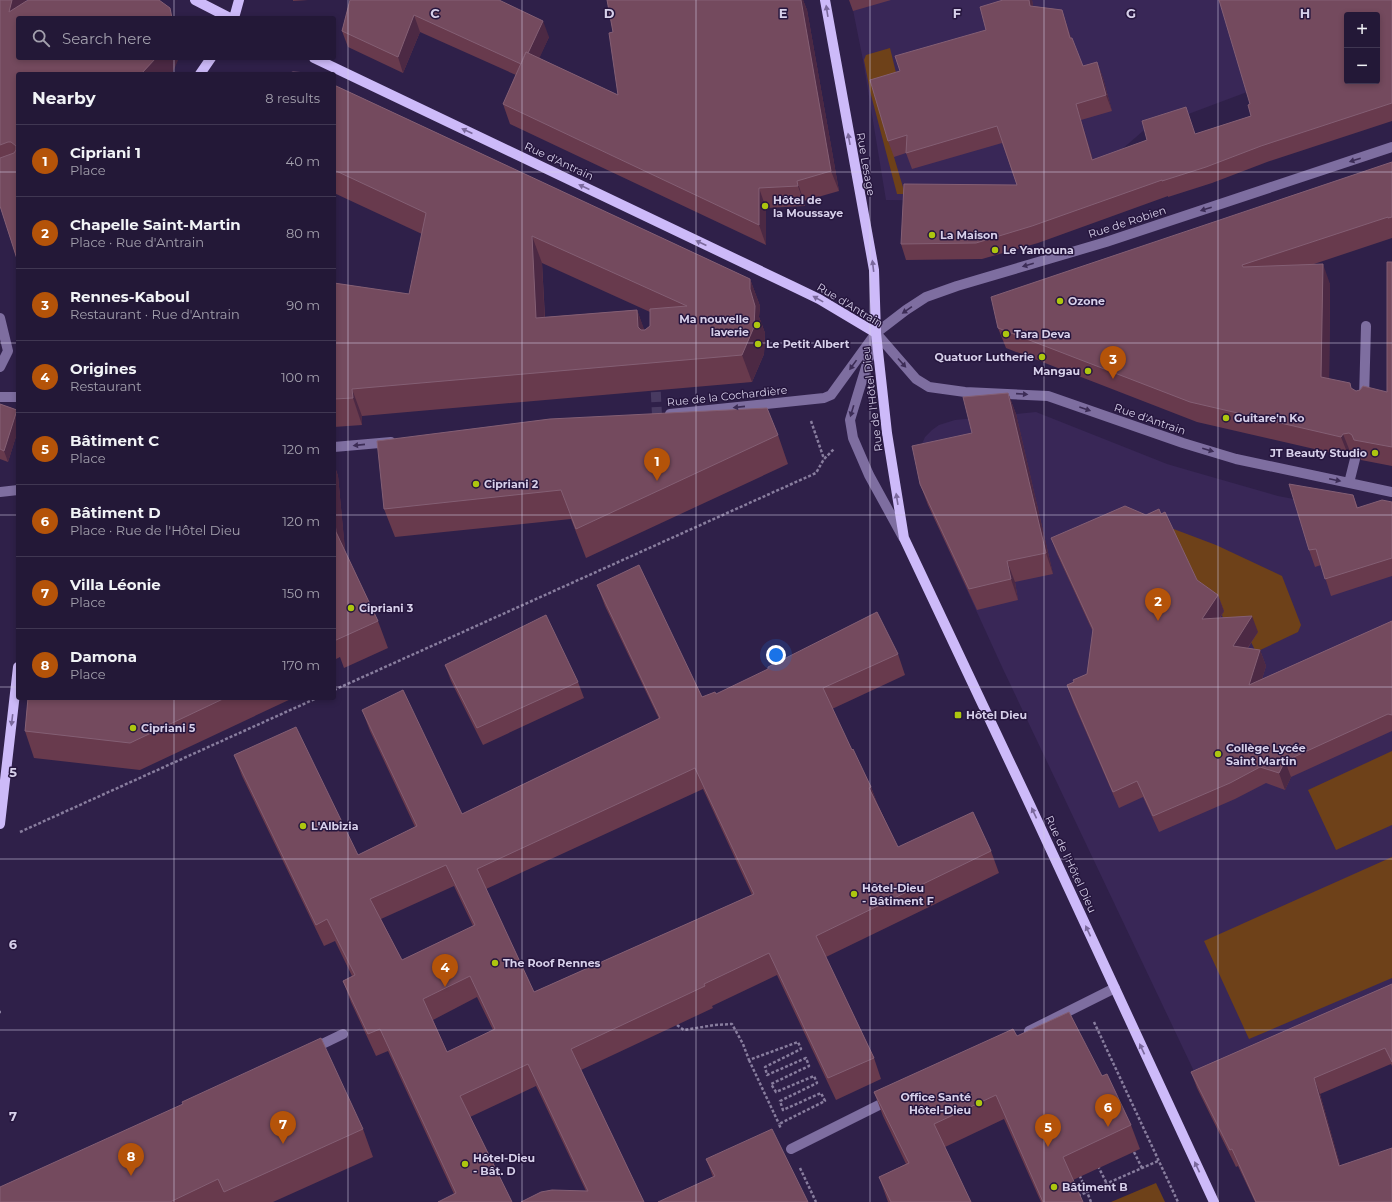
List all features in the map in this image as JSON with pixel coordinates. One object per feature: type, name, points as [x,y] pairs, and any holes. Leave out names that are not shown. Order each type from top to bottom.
[{"type":"main road","points":[[195,0],[226,16]]},
{"type":"main road","points":[[235,16],[239,0]]},
{"type":"main road","name":"Rue Lesage","points":[[825,0],[874,270],[876,333]]},
{"type":"main road","points":[[201,72],[210,60]]},
{"type":"main road","name":"Rue d'Antrain","points":[[318,60],[819,299],[876,333]]},
{"type":"main road","name":"Rue de l'Hôtel Dieu","points":[[876,333],[887,433],[904,538],[1030,805],[1214,1202]]},
{"type":"main road","points":[[0,824],[16,684]]},
{"type":"street","name":"Rue de Robien","points":[[876,333],[906,310],[926,297],[938,292],[1106,242],[1392,147]]},
{"type":"street","points":[[0,318],[8,351],[0,366]]},
{"type":"street","points":[[1364,405],[1366,326]]},
{"type":"street","name":"Rue de la Cochardière","points":[[657,415],[824,398],[831,395],[876,333]]},
{"type":"street","name":"Rue de l'Hôtel Dieu","points":[[876,333],[850,420],[853,438],[869,475],[904,538]]},
{"type":"street","name":"Rue d'Antrain","points":[[876,333],[916,379],[930,387],[966,392],[1048,396],[1190,445],[1236,459],[1392,492]]},
{"type":"street","points":[[0,397],[16,397]]},
{"type":"street","points":[[336,447],[404,440]]},
{"type":"street","points":[[1350,483],[1355,459]]},
{"type":"street","points":[[0,492],[16,490]]},
{"type":"street","points":[[1023,1034],[1114,988]]},
{"type":"street","points":[[302,1054],[343,1034]]},
{"type":"street","points":[[791,1149],[903,1093]]},
{"type":"path","points":[[810,400],[811,422],[824,459]]},
{"type":"path","points":[[336,689],[816,473],[824,459],[837,446],[853,438]]},
{"type":"path","points":[[14,834],[313,700]]},
{"type":"path","points":[[1092,1018],[1178,1202]]},
{"type":"path","points":[[676,1025],[684,1030],[732,1024],[743,1044],[749,1060],[816,1202]]},
{"type":"path","points":[[749,1060],[798,1042],[801,1049],[765,1067],[767,1075],[806,1058],[809,1066],[772,1084],[776,1092],[814,1076],[817,1083],[780,1101],[783,1110],[821,1093],[825,1100],[779,1124]]},
{"type":"path","points":[[1134,1152],[1142,1168]]},
{"type":"path","points":[[1078,1196],[1158,1161]]},
{"type":"path","points":[[1097,1162],[1107,1184]]},
{"type":"path","points":[[1078,1172],[1091,1202]]},
{"type":"shaded area","points":[[851,0],[1392,0],[1380,12],[1344,12],[1344,82],[1254,121],[1247,92],[1143,131],[1091,176],[975,201],[886,200],[863,60]]},
{"type":"shaded area","points":[[890,48],[900,89],[894,157],[905,194],[897,194],[870,91],[864,60],[866,55]]},
{"type":"shaded area","points":[[1036,412],[1167,464],[1278,496],[1392,518],[1392,1003],[1201,1086],[1003,669],[928,505],[920,467],[921,446],[925,437],[932,430],[939,425],[955,420]]},
{"type":"shaded area","points":[[1171,528],[1216,545],[1282,576],[1301,625],[1298,632],[1256,652],[1251,642],[1253,639],[1226,626],[1222,615],[1224,611],[1203,612]]},
{"type":"shaded area","points":[[1392,751],[1392,825],[1336,850],[1308,790]]},
{"type":"shaded area","points":[[1392,857],[1392,978],[1249,1039],[1204,941]]},
{"type":"shaded area","points":[[1156,1183],[1165,1202],[1111,1202]]},
{"type":"building","points":[[0,0],[12,0],[9,12],[28,0],[159,0],[170,8],[172,16],[16,16],[16,60],[154,60],[143,72],[16,72],[16,146],[11,142],[0,145]]},
{"type":"building","points":[[350,0],[499,0],[543,21],[528,53],[526,52],[521,64],[414,15],[398,57],[342,31]]},
{"type":"building","points":[[607,0],[801,0],[831,171],[797,181],[798,186],[759,188],[759,225],[503,104],[526,52],[618,95],[609,33],[613,32]]},
{"type":"building","points":[[1003,0],[1029,0],[1030,6],[1062,10],[1070,38],[1072,38],[1083,66],[1097,62],[1106,95],[1076,104],[1092,160],[1147,140],[1142,121],[1186,107],[1195,134],[1251,116],[1248,105],[1250,104],[1219,0],[1392,0],[1392,103],[1261,146],[1206,167],[1162,180],[1032,226],[976,243],[901,244],[904,184],[1017,185],[997,126],[906,153],[907,135],[888,141],[870,80],[900,71],[895,56],[986,30],[980,7]]},
{"type":"building","points":[[336,86],[750,279],[750,289],[755,306],[754,327],[742,355],[352,389],[353,398],[336,399],[336,283],[409,294],[426,213],[336,171]],"holes":[[[532,236],[687,306],[650,309],[650,326],[645,330],[641,330],[638,327],[637,310],[536,318]]]},
{"type":"building","points":[[16,150],[16,256],[0,206],[0,158],[14,153]]},
{"type":"building","points":[[1392,162],[1392,217],[1388,217],[1242,265],[1243,267],[1323,264],[1321,377],[1350,383],[1351,388],[1356,391],[1360,390],[1363,386],[1387,392],[1387,262],[1392,262],[1392,447],[1354,440],[1352,435],[1349,433],[1343,434],[1341,437],[1190,402],[998,328],[991,297]]},
{"type":"building","points":[[1008,393],[1046,553],[1007,561],[1011,579],[969,589],[920,484],[912,446],[972,433],[963,397]]},
{"type":"building","points":[[0,404],[16,410],[16,413],[4,451],[0,449]]},
{"type":"building","points":[[767,408],[778,435],[576,529],[561,490],[384,509],[377,441],[550,419]]},
{"type":"building","points":[[1289,484],[1353,495],[1357,508],[1382,500],[1392,502],[1392,558],[1325,579],[1316,549],[1309,550]]},
{"type":"building","points":[[1125,506],[1146,515],[1159,509],[1161,514],[1165,512],[1197,580],[1218,595],[1202,619],[1252,616],[1233,646],[1260,650],[1249,685],[1392,621],[1392,715],[1388,714],[1285,761],[1279,773],[1260,767],[1230,783],[1153,816],[1137,781],[1113,792],[1067,685],[1074,682],[1073,680],[1087,674],[1093,629],[1051,538]]},
{"type":"building","points":[[336,532],[378,621],[336,640]]},
{"type":"building","name":"Hôtel-Dieu - Bâtiment F","points":[[639,565],[702,697],[715,692],[716,694],[768,669],[768,667],[877,612],[898,654],[823,688],[871,787],[869,788],[898,847],[973,812],[991,851],[816,936],[874,1058],[828,1078],[769,953],[704,984],[705,986],[571,1049],[644,1202],[521,1202],[541,1192],[552,1190],[588,1191],[528,1064],[460,1096],[512,1202],[438,1202],[456,1193],[380,1029],[368,1034],[343,981],[355,975],[327,919],[316,925],[234,755],[296,727],[358,855],[417,826],[362,710],[403,690],[462,814],[660,718],[597,585]],"holes":[[[695,768],[754,894],[534,992],[477,869]],[[446,865],[475,925],[402,960],[370,899]],[[470,976],[495,1029],[447,1052],[423,999]]]},
{"type":"building","points":[[546,615],[578,682],[477,728],[445,665]]},
{"type":"building","points":[[28,700],[221,700],[130,743],[25,731]]},
{"type":"building","points":[[1392,984],[1392,1062],[1385,1048],[1314,1078],[1339,1166],[1392,1148],[1392,1202],[1256,1202],[1232,1149],[1230,1150],[1191,1072]]},
{"type":"building","points":[[1069,1012],[1102,1076],[1107,1074],[1131,1125],[1063,1157],[1083,1202],[1043,1202],[996,1095],[934,1124],[971,1202],[891,1202],[879,1177],[909,1163],[874,1092],[1013,1029],[1017,1036]]},
{"type":"building","points":[[321,1038],[363,1129],[224,1192],[218,1179],[170,1202],[0,1202],[0,1187],[183,1104],[182,1102]]},
{"type":"building","points":[[772,1129],[808,1202],[658,1202],[715,1176],[706,1159]]},
{"type":"tunnel","points":[[655,377],[657,415]]},
{"type":"place","name":"Hôtel de la Moussaye","points":[[765,206]]},
{"type":"place","name":"La Maison","points":[[932,235]]},
{"type":"place","name":"Le Yamouna","points":[[995,250]]},
{"type":"place","name":"Ozone","points":[[1060,301]]},
{"type":"place","name":"Ma nouvelle laverie","points":[[757,325]]},
{"type":"place","name":"Tara Deva","points":[[1006,334]]},
{"type":"place","name":"Le Petit Albert","points":[[758,344]]},
{"type":"place","name":"Quatuor Lutherie","points":[[1042,357]]},
{"type":"place","name":"Mangau","points":[[1088,371]]},
{"type":"place","name":"Rennes-Kaboul","points":[[1113,379]]},
{"type":"place","name":"Guitare'n Ko","points":[[1226,418]]},
{"type":"place","name":"JT Beauty Studio","points":[[1375,453]]},
{"type":"place","name":"Cipriani 1","points":[[657,481]]},
{"type":"place","name":"Cipriani 2","points":[[476,484]]},
{"type":"place","name":"Cipriani 3","points":[[351,608]]},
{"type":"place","name":"Chapelle Saint-Martin","points":[[1158,621]]},
{"type":"place","name":"Hôtel Dieu","points":[[958,715]]},
{"type":"place","name":"Cipriani 5","points":[[133,728]]},
{"type":"place","name":"Collège Lycée Saint Martin","points":[[1218,754]]},
{"type":"place","name":"L'Albizia","points":[[303,826]]},
{"type":"place","name":"Hôtel-Dieu - Bâtiment F","points":[[854,894]]},
{"type":"place","name":"The Roof Rennes","points":[[495,963]]},
{"type":"place","name":"Origines","points":[[445,987]]},
{"type":"place","name":"Office Santé Hôtel-Dieu","points":[[979,1103]]},
{"type":"place","name":"Bâtiment D","points":[[1108,1127]]},
{"type":"place","name":"Villa Léonie","points":[[283,1144]]},
{"type":"place","name":"Bâtiment C","points":[[1048,1147]]},
{"type":"place","name":"Hôtel-Dieu - Bât. D","points":[[465,1164]]},
{"type":"place","name":"Damona","points":[[131,1176]]},
{"type":"place","name":"Bâtiment B","points":[[1054,1187]]}]
